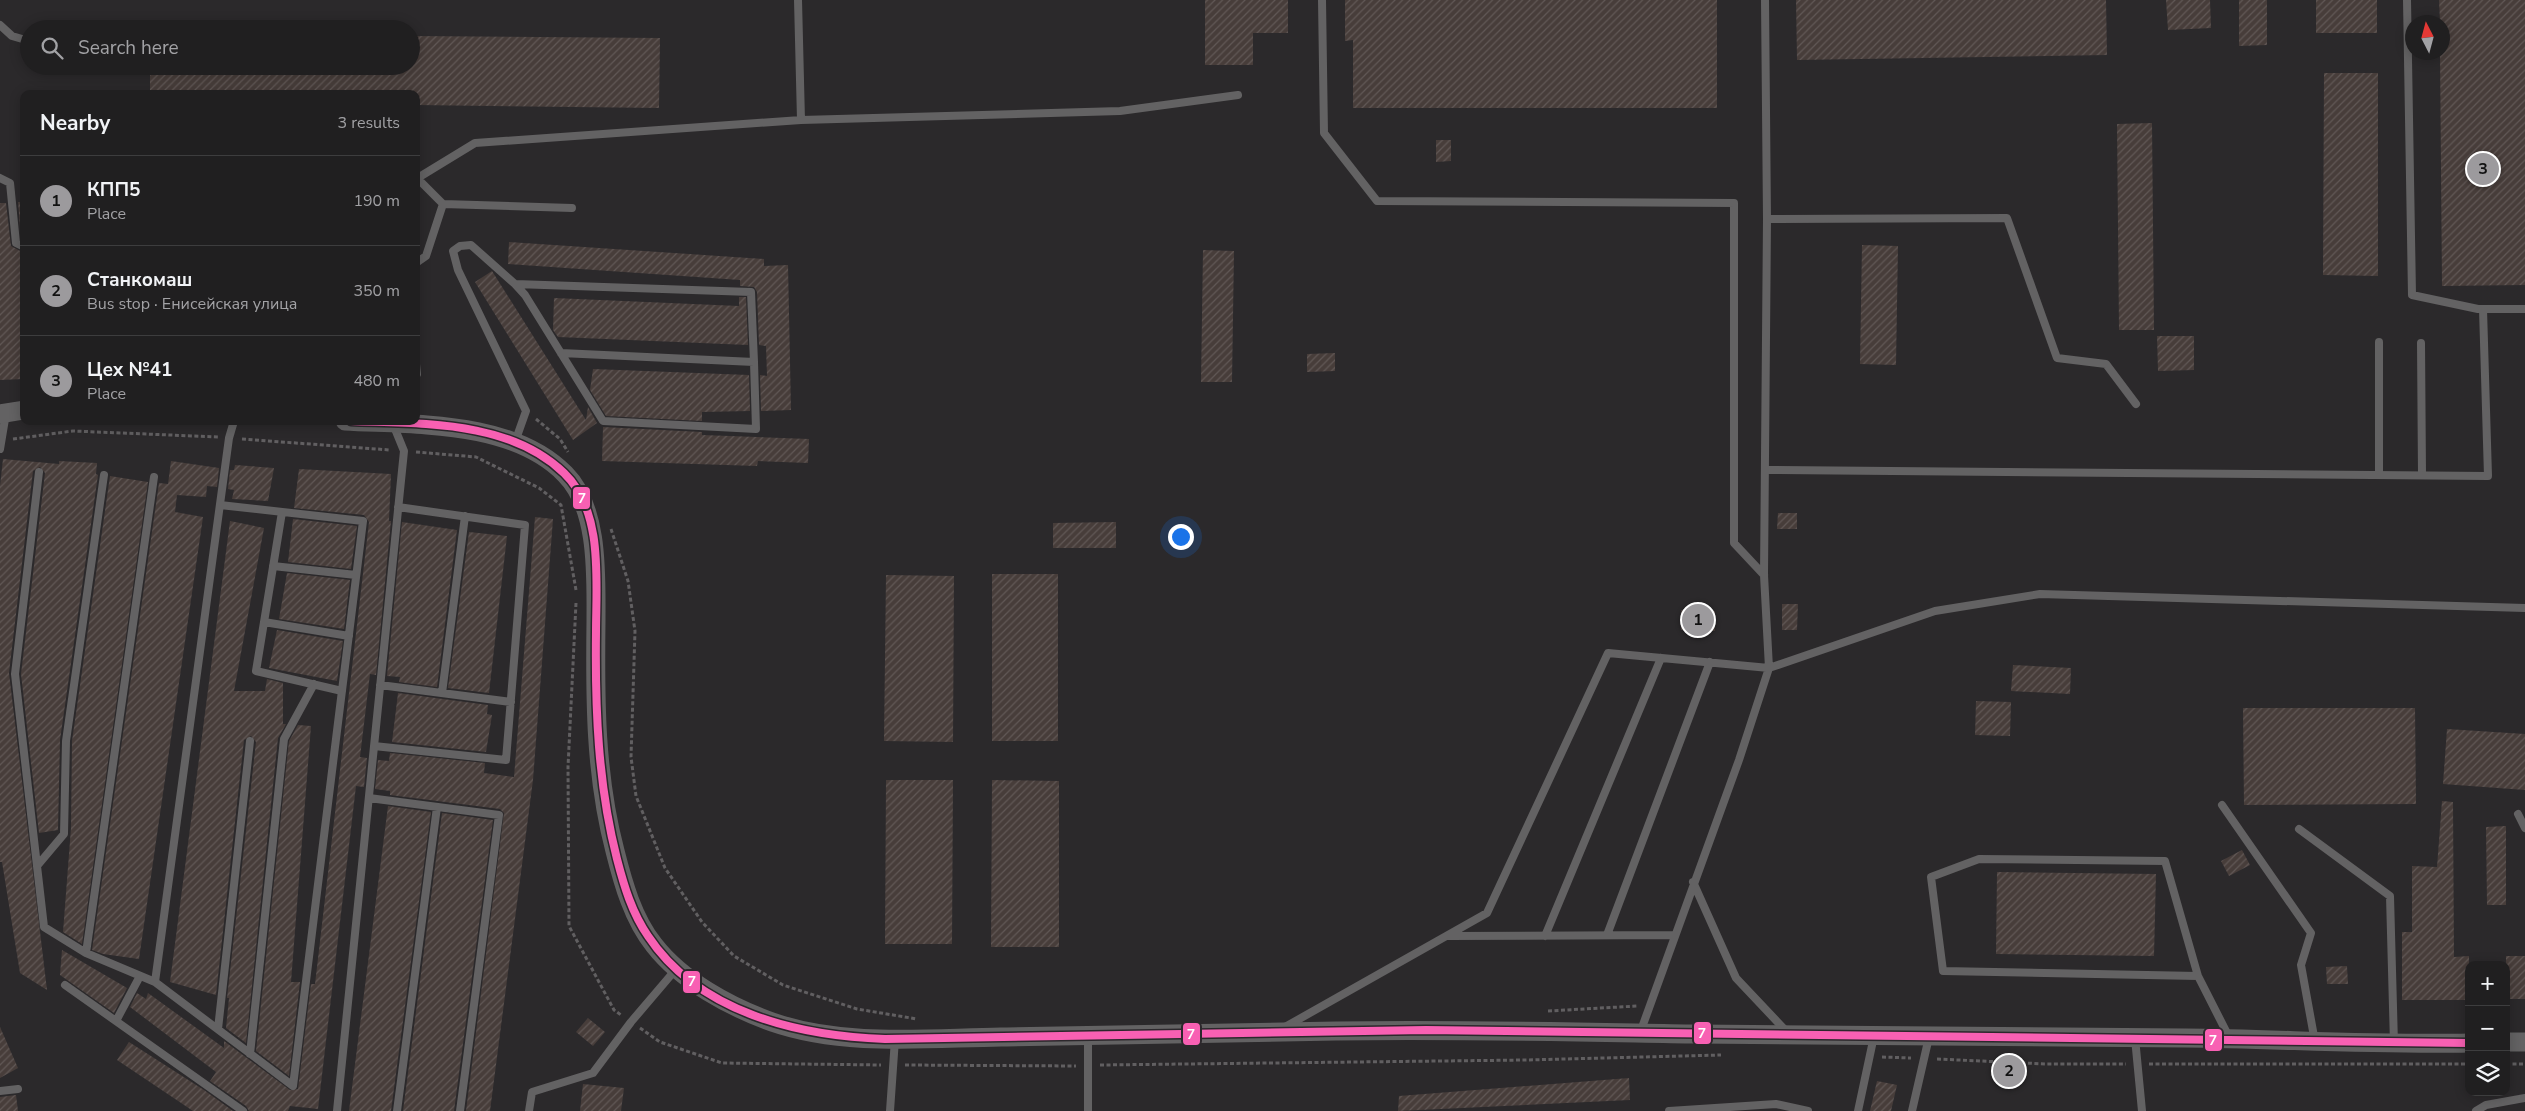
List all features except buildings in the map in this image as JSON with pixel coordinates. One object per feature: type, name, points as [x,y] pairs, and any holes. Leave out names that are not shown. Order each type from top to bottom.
[{"type":"street","points":[[420,425],[497,436],[515,442],[548,460],[569,477],[588,514],[596,590],[595,708],[604,806],[622,880],[636,914],[654,946],[688,978],[730,1004],[771,1021],[816,1034],[895,1039],[1277,1032],[1874,1034],[2230,1039],[2394,1044],[2465,1043]]},
{"type":"street","points":[[2510,1042],[2525,1042]]},
{"type":"lane","points":[[798,0],[801,120]]},
{"type":"lane","points":[[1322,0],[1324,133],[1376,200],[1734,203],[1734,543],[1764,576]]},
{"type":"lane","points":[[1640,1033],[1693,882],[1739,760],[1769,668],[1764,576],[1767,219],[1765,0]]},
{"type":"lane","points":[[2407,0],[2412,295],[2483,309],[2525,309]]},
{"type":"lane","points":[[0,25],[12,36],[20,38]]},
{"type":"lane","points":[[420,176],[475,143],[801,120],[1120,112],[1238,95]]},
{"type":"lane","points":[[0,178],[10,183],[16,243],[20,245]]},
{"type":"lane","points":[[420,181],[443,204],[572,208]]},
{"type":"lane","points":[[420,260],[426,256],[443,204]]},
{"type":"lane","points":[[1767,219],[2007,218],[2057,358],[2106,364],[2136,404]]},
{"type":"lane","points":[[515,284],[751,292],[756,429],[603,420],[525,295],[471,245],[460,246],[453,251],[458,270],[526,411],[515,442]]},
{"type":"lane","points":[[1765,470],[2488,476],[2483,309]]},
{"type":"lane","points":[[2379,342],[2380,475]]},
{"type":"lane","points":[[2421,343],[2422,475]]},
{"type":"lane","points":[[561,353],[754,362]]},
{"type":"lane","points":[[1,445],[10,412]]},
{"type":"lane","points":[[155,982],[229,438],[233,425]]},
{"type":"lane","points":[[337,1111],[404,452],[393,425]]},
{"type":"lane","points":[[40,472],[15,674],[44,927],[86,953],[155,982],[293,1086],[363,521],[220,505]]},
{"type":"lane","points":[[37,866],[64,834],[66,741],[104,475]]},
{"type":"lane","points":[[86,953],[154,477]]},
{"type":"lane","points":[[374,746],[506,760],[525,525],[398,507]]},
{"type":"lane","points":[[282,512],[256,671],[342,691]]},
{"type":"lane","points":[[442,693],[465,516]]},
{"type":"lane","points":[[273,566],[356,575]]},
{"type":"lane","points":[[1277,1032],[1487,913],[1608,653],[1769,668],[1935,611],[2040,594],[2525,608]]},
{"type":"lane","points":[[264,622],[349,636]]},
{"type":"lane","points":[[1546,936],[1662,658]]},
{"type":"lane","points":[[1607,935],[1710,662]]},
{"type":"lane","points":[[250,1054],[284,738],[314,684]]},
{"type":"lane","points":[[380,685],[511,702]]},
{"type":"lane","points":[[218,1029],[250,740]]},
{"type":"lane","points":[[368,798],[499,815],[460,1111]]},
{"type":"lane","points":[[2222,805],[2311,933],[2301,965],[2315,1042]]},
{"type":"lane","points":[[397,1111],[437,807]]},
{"type":"lane","points":[[2518,814],[2525,828]]},
{"type":"lane","points":[[2299,829],[2390,896],[2394,1044]]},
{"type":"lane","points":[[2198,976],[1943,971],[1931,877],[1979,859],[2165,861],[2198,976],[2230,1039]]},
{"type":"lane","points":[[1693,882],[1736,978],[1788,1034]]},
{"type":"lane","points":[[1446,936],[1675,935]]},
{"type":"lane","points":[[529,1111],[532,1092],[593,1072],[631,1022],[678,968]]},
{"type":"lane","points":[[116,1022],[140,976]]},
{"type":"lane","points":[[65,985],[243,1111]]},
{"type":"lane","points":[[1858,1111],[1874,1034]]},
{"type":"lane","points":[[1088,1035],[1088,1111]]},
{"type":"lane","points":[[1912,1111],[1929,1035]]},
{"type":"lane","points":[[2135,1038],[2142,1111]]},
{"type":"lane","points":[[890,1111],[895,1039]]},
{"type":"lane","points":[[0,1091],[18,1090]]},
{"type":"lane","points":[[2476,1111],[2486,1105],[2525,1098]]},
{"type":"lane","points":[[1669,1111],[1776,1104],[1808,1111]]},
{"type":"path","points":[[526,411],[560,438],[570,454]]},
{"type":"path","points":[[1,445],[73,431],[229,438],[476,457],[539,488],[561,505],[576,590],[568,767],[569,926],[614,1010],[660,1042],[722,1063],[893,1065],[1088,1066],[1526,1060],[1731,1054]]},
{"type":"path","points":[[610,526],[628,581],[635,631],[631,757],[636,796],[665,868],[702,922],[734,956],[783,985],[857,1009],[920,1020]]},
{"type":"path","points":[[1542,1011],[1650,1005]]},
{"type":"path","points":[[1870,1056],[2046,1064],[2465,1064]]},
{"type":"path","points":[[2510,1064],[2525,1064]]},
{"type":"transit line","name":"7","points":[[420,424],[463,428],[491,434],[518,443],[542,456],[564,473],[577,489],[586,507],[592,527],[595,548],[597,591],[596,690],[602,775],[611,831],[629,899],[637,918],[648,936],[669,962],[694,984],[723,1002],[753,1015],[786,1025],[852,1037],[885,1039],[1426,1030],[2465,1043]]},
{"type":"place","name":"Цех №41","points":[[2483,169]]},
{"type":"place","name":"КПП5","points":[[1698,620]]},
{"type":"place","name":"Станкомаш","points":[[2009,1071]]}]
